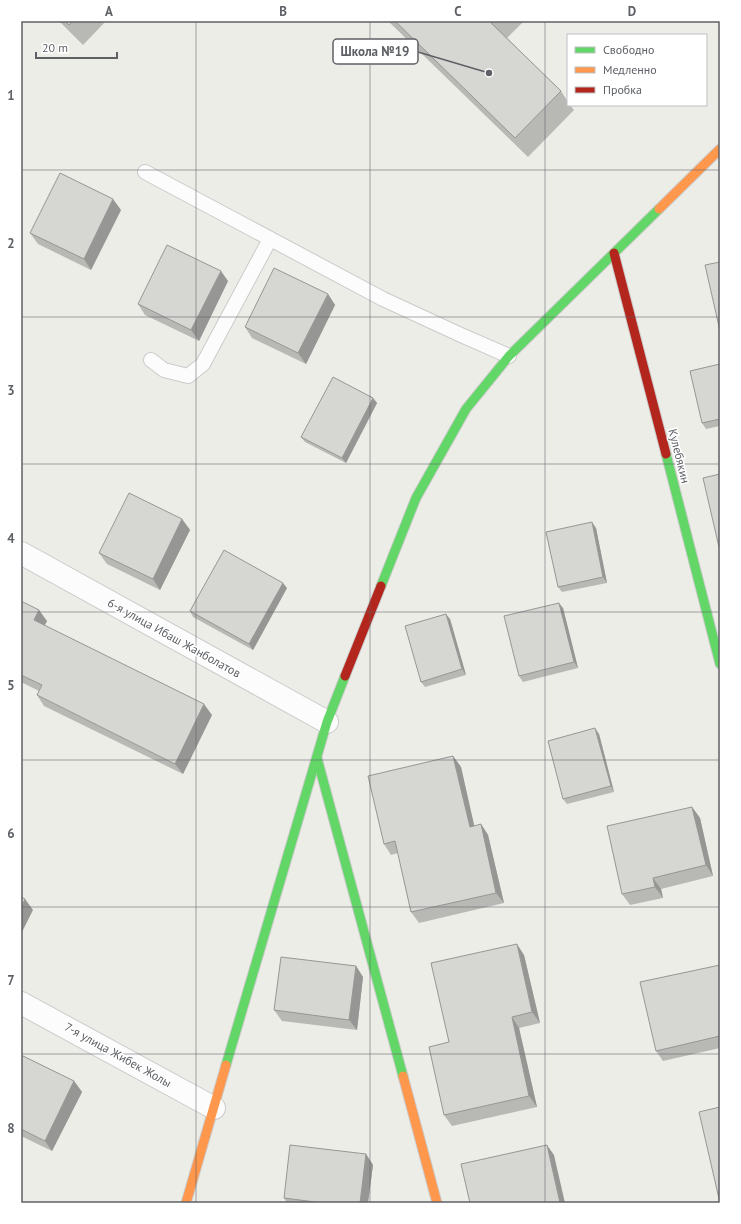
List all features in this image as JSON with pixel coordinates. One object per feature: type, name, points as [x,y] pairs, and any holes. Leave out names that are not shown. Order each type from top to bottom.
[{"type":"street","points":[[186,1203],[327,722],[416,498],[466,409],[509,356],[720,149]]},
{"type":"street","name":"Кулебякин","points":[[614,253],[720,664]]},
{"type":"street","name":"6-я улица Ибаш Жанболатов","points":[[21,553],[327,722]]},
{"type":"street","points":[[317,758],[437,1203]]},
{"type":"street","name":"7-я улица Жибек Жолы","points":[[21,1003],[214,1108]]},
{"type":"lane","points":[[145,172],[383,299],[509,356]]},
{"type":"lane","points":[[151,360],[164,370],[188,376],[203,364],[270,239]]},
{"type":"building","points":[[65,21],[73,21],[69,25]]},
{"type":"building","points":[[395,21],[491,21],[490,22],[561,91],[515,138]]},
{"type":"building","points":[[60,173],[113,199],[84,259],[30,233]]},
{"type":"building","points":[[167,245],[221,271],[191,330],[138,304]]},
{"type":"building","points":[[720,262],[720,331],[705,265]]},
{"type":"building","points":[[274,268],[328,294],[298,353],[245,327]]},
{"type":"building","points":[[720,364],[720,419],[702,423],[690,371]]},
{"type":"building","points":[[333,377],[373,398],[342,458],[301,437]]},
{"type":"building","points":[[720,474],[720,546],[719,547],[703,478]]},
{"type":"building","points":[[129,493],[182,519],[153,579],[99,553]]},
{"type":"building","points":[[592,522],[603,577],[558,587],[546,532]]},
{"type":"building","points":[[224,550],[283,583],[249,644],[190,611]]},
{"type":"building","points":[[21,601],[39,610],[34,620],[204,704],[175,764],[37,695],[42,685],[21,675]]},
{"type":"building","points":[[559,603],[574,662],[519,676],[504,616]]},
{"type":"building","points":[[446,614],[462,669],[421,682],[405,626]]},
{"type":"building","points":[[595,728],[611,786],[563,799],[548,741]]},
{"type":"building","points":[[453,756],[470,827],[481,824],[496,893],[411,912],[395,841],[384,844],[368,776]]},
{"type":"building","points":[[692,807],[706,865],[653,878],[655,887],[622,894],[607,826]]},
{"type":"building","points":[[21,897],[25,899],[21,908]]},
{"type":"building","points":[[517,944],[532,1012],[512,1017],[529,1096],[444,1115],[429,1047],[449,1042],[431,963]]},
{"type":"building","points":[[281,957],[356,966],[349,1020],[274,1010]]},
{"type":"building","points":[[720,965],[720,1036],[656,1051],[640,982]]},
{"type":"building","points":[[21,1055],[74,1081],[45,1141],[21,1129]]},
{"type":"building","points":[[720,1107],[720,1203],[699,1112]]},
{"type":"building","points":[[290,1145],[366,1154],[360,1203],[323,1203],[284,1198]]},
{"type":"building","points":[[547,1145],[560,1203],[470,1203],[461,1164]]},
{"type":"traffic: fast","points":[[381,586],[416,498],[466,409],[509,356],[659,209]]},
{"type":"traffic: fast","points":[[666,454],[720,664]]},
{"type":"traffic: fast","points":[[226,1065],[327,722],[345,676]]},
{"type":"traffic: fast","points":[[317,758],[403,1076]]},
{"type":"traffic: slow","points":[[659,209],[720,149]]},
{"type":"traffic: slow","points":[[186,1203],[226,1065]]},
{"type":"traffic: slow","points":[[403,1076],[437,1203]]},
{"type":"traffic: jam","points":[[614,253],[666,454]]},
{"type":"traffic: jam","points":[[345,676],[381,586]]},
{"type":"place","name":"Школа №19","points":[[489,73]]}]
